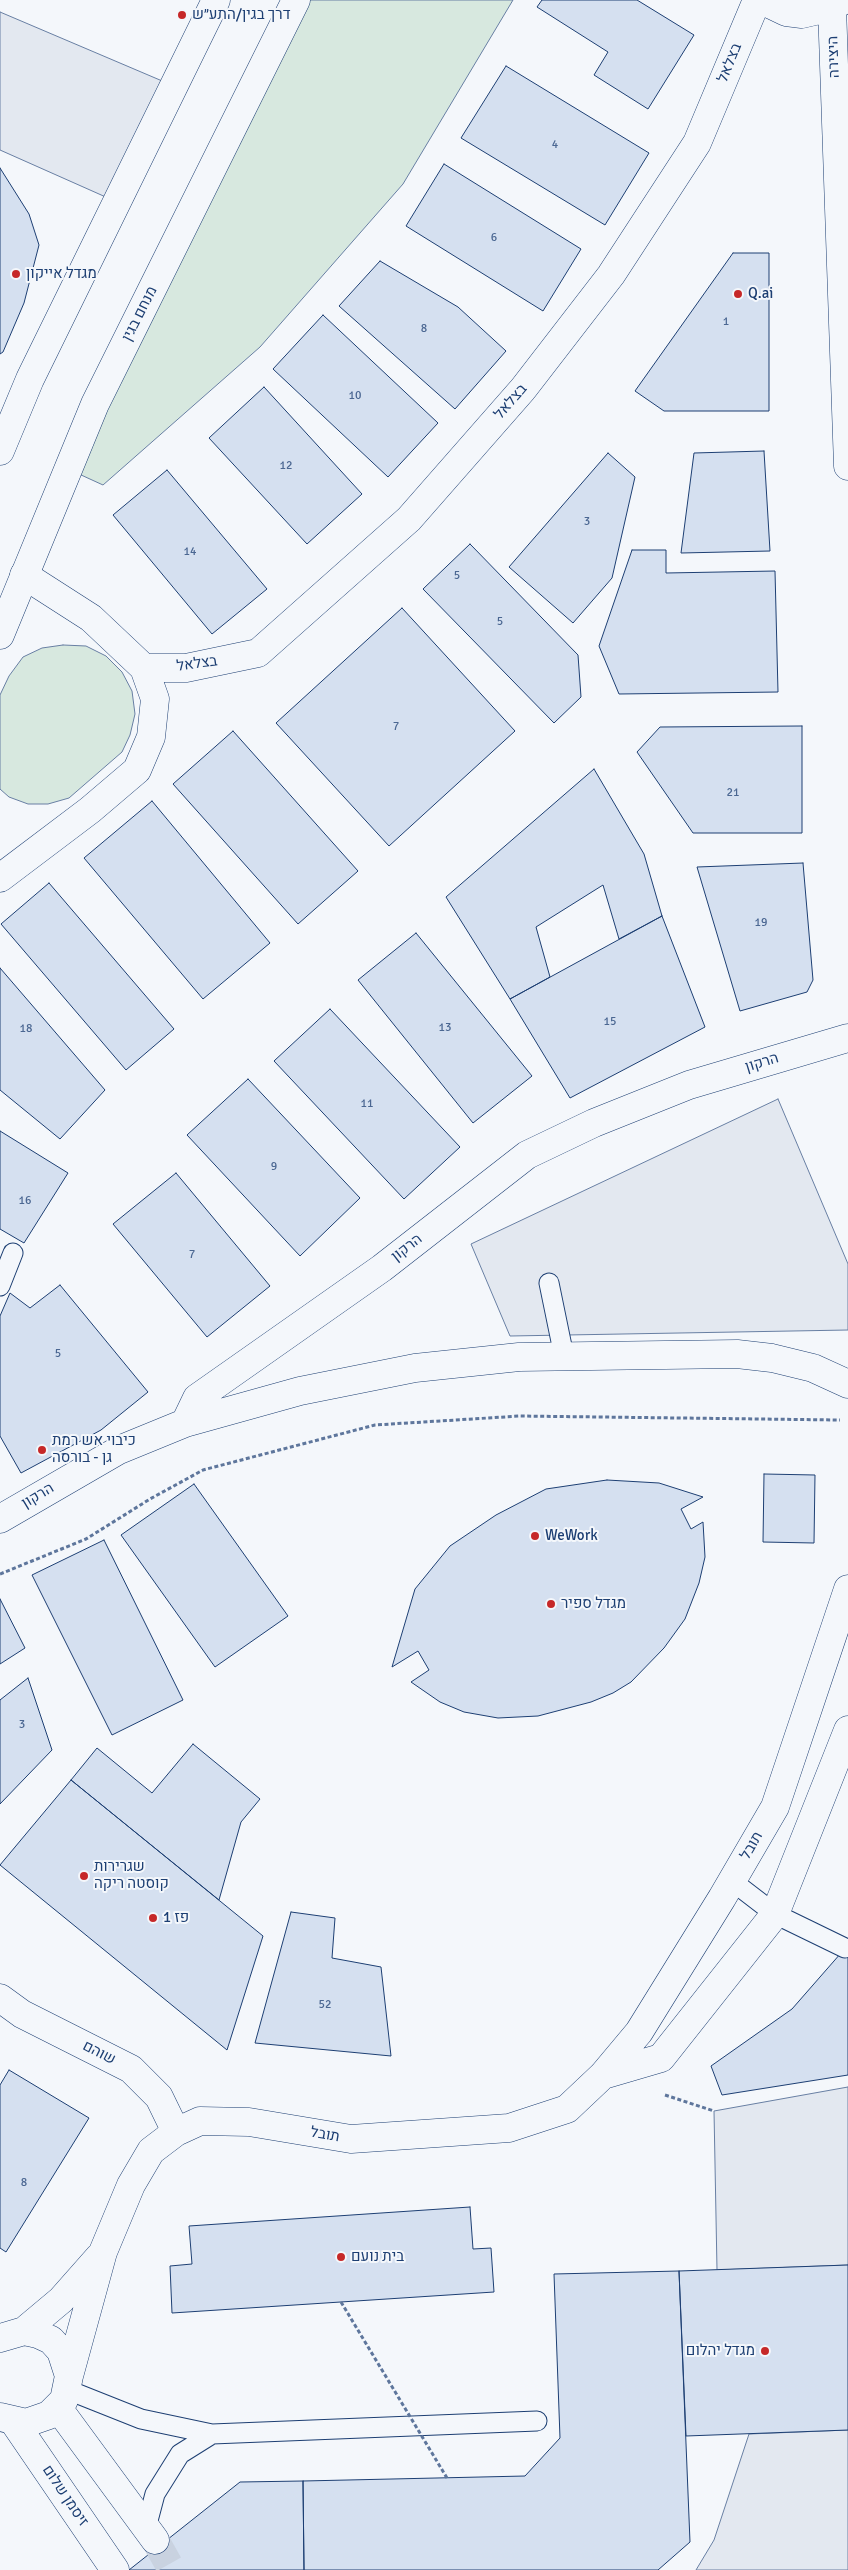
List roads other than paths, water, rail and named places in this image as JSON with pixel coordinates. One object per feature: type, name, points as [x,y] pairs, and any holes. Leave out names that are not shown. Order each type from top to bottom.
[{"type":"street","points":[[0,451],[34,370],[216,0]]},
{"type":"street","name":"מנחם בגין","points":[[0,635],[95,404],[296,0]]},
{"type":"street","name":"בצלאל","points":[[144,668],[186,668],[258,653],[409,519],[523,389],[611,275],[697,143],[757,0]]},
{"type":"street","points":[[761,0],[786,12],[802,14],[838,4]]},
{"type":"street","name":"היצירה","points":[[838,4],[848,466]]},
{"type":"street","points":[[0,878],[90,810],[137,770],[151,737],[154,699],[144,668],[91,618],[24,575]]},
{"type":"street","name":"הרקון","points":[[0,1519],[96,1462],[156,1434],[185,1423],[197,1398],[382,1268],[527,1155],[594,1123],[689,1085],[848,1038]]},
{"type":"street","points":[[185,1423],[300,1391],[415,1368],[519,1357],[737,1354],[772,1358],[812,1368],[848,1384]]},
{"type":"street","points":[[812,1368],[848,1368]]},
{"type":"street","name":"תובל","points":[[65,2391],[103,2252],[131,2185],[151,2151],[176,2132],[200,2121],[249,2122],[351,2139],[509,2128],[566,2109],[603,2075],[639,2032],[775,1807],[848,1590]]},
{"type":"street","name":"תובל","points":[[603,2075],[662,2058],[776,1914],[848,1730]]},
{"type":"street","name":"שוהם","points":[[0,1998],[22,2014],[131,2069],[158,2097],[176,2132]]},
{"type":"street","name":"תובל","points":[[8,2332],[61,2300],[103,2252]]},
{"type":"street","points":[[8,2332],[38,2334],[51,2340],[61,2351],[65,2391],[150,2534]]},
{"type":"street","points":[[7,2419],[26,2423],[38,2421],[65,2391]]},
{"type":"street","name":"זיסמן שלום","points":[[7,2419],[115,2570]]},
{"type":"lane","points":[[0,1286],[13,1254]]},
{"type":"lane","points":[[549,1283],[564,1356]]},
{"type":"lane","points":[[732,1881],[776,1914],[846,1948]]},
{"type":"lane","points":[[65,2391],[141,2419],[212,2434],[537,2421]]},
{"type":"lane","points":[[150,2534],[155,2494],[180,2454],[212,2434]]},
{"type":"tunnel","points":[[155,2540],[172,2570]]},
{"type":"place","name":"דרך בגין/התע״ש","points":[[182,15]]},
{"type":"place","name":"מגדל אייקון","points":[[16,274]]},
{"type":"place","name":"Q.ai","points":[[738,294]]},
{"type":"place","name":"כיבוי אש רמת גן - בורסה","points":[[42,1450]]},
{"type":"place","name":"WeWork","points":[[535,1536]]},
{"type":"place","name":"מגדל ספיר","points":[[551,1604]]},
{"type":"place","name":"שגרירות קוסטה ריקה","points":[[84,1876]]},
{"type":"place","name":"פז 1","points":[[153,1918]]},
{"type":"place","name":"בית נועם","points":[[341,2257]]},
{"type":"place","name":"מגדל יהלום","points":[[765,2351]]}]
